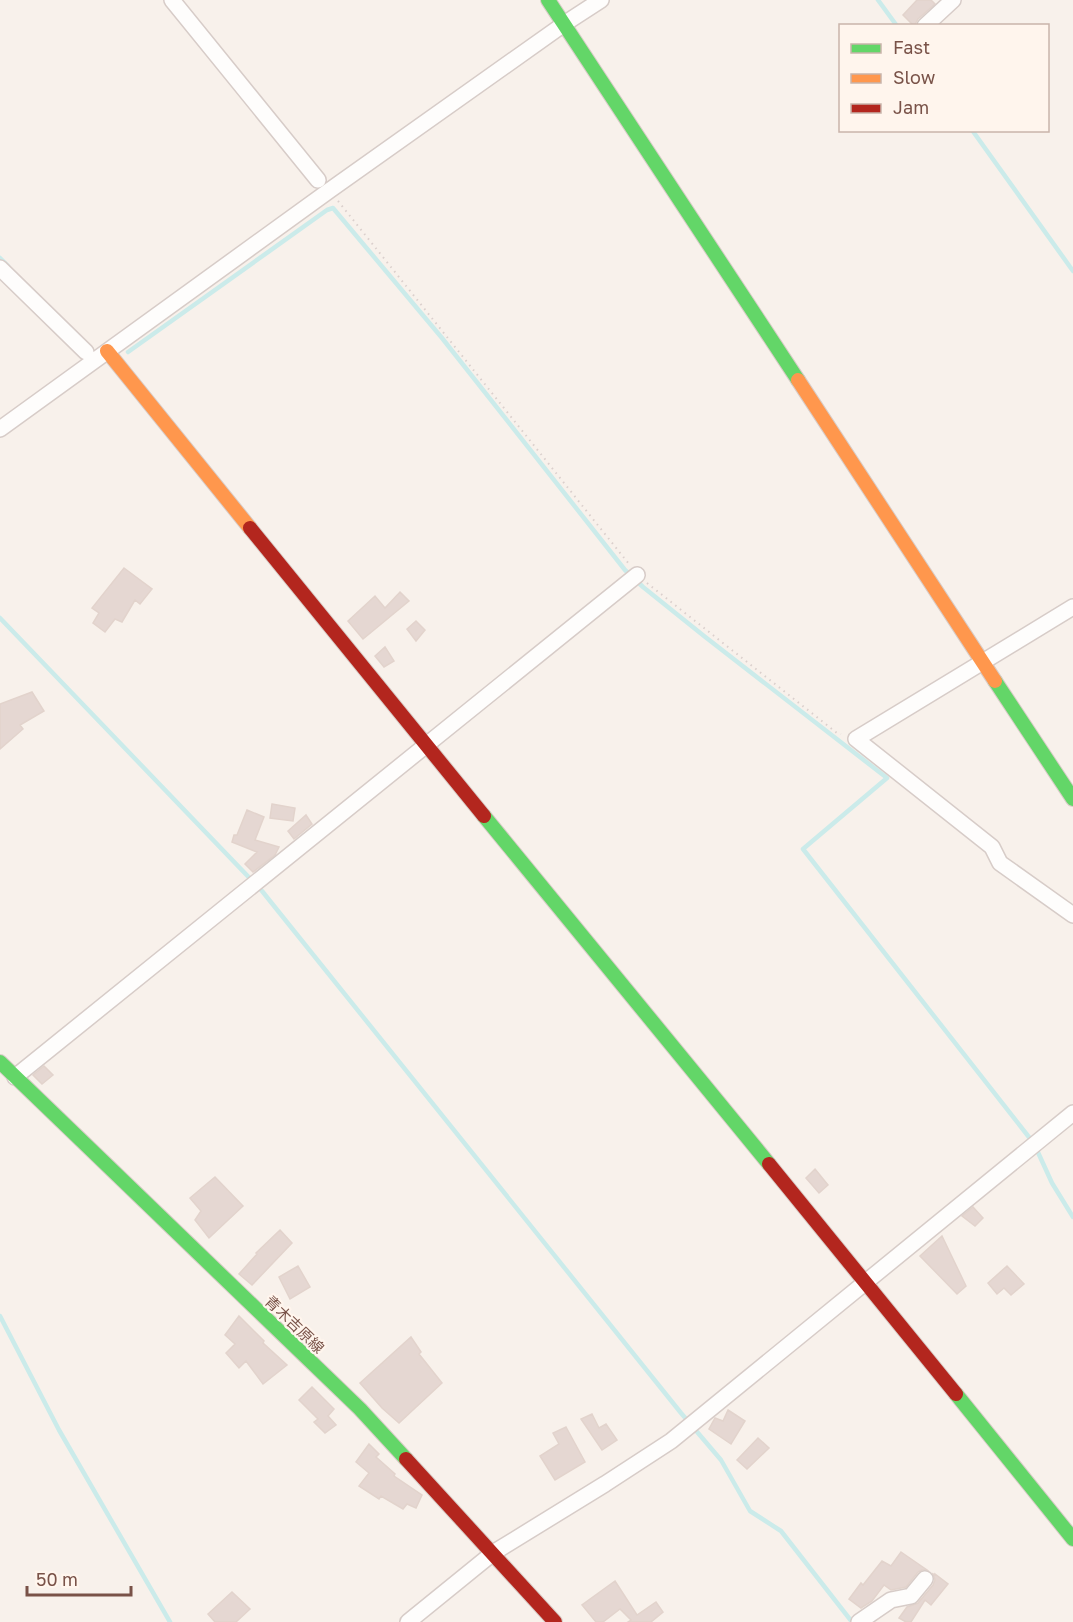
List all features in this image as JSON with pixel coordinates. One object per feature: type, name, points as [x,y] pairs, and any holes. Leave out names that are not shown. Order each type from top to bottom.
[{"type":"street","points":[[172,0],[324,185]]},
{"type":"street","points":[[548,0],[1073,799]]},
{"type":"street","points":[[0,429],[107,351],[324,185],[601,0]]},
{"type":"street","points":[[927,24],[953,0]]},
{"type":"street","points":[[0,268],[86,352]]},
{"type":"street","points":[[107,351],[426,746],[866,1281],[1073,1539]]},
{"type":"street","points":[[15,1077],[637,575]]},
{"type":"street","points":[[1073,607],[856,739],[992,847],[1000,863],[1073,915]]},
{"type":"street","name":"青木吉原線","points":[[0,1062],[360,1409],[555,1622]]},
{"type":"street","points":[[408,1622],[493,1553],[671,1441],[1073,1113]]},
{"type":"street","points":[[859,1622],[891,1600],[911,1596],[925,1579]]},
{"type":"path","points":[[324,185],[637,575],[837,733],[856,739]]},
{"type":"building","points":[[917,0],[931,0],[935,4],[915,24],[912,24],[903,15]]},
{"type":"building","points":[[124,568],[152,589],[140,604],[135,600],[122,622],[115,619],[105,632],[93,623],[99,613],[92,608]]},
{"type":"building","points":[[400,592],[409,601],[363,639],[348,621],[375,596],[385,608]]},
{"type":"building","points":[[416,621],[425,630],[416,641],[407,629]]},
{"type":"building","points":[[385,647],[394,661],[384,667],[375,656]]},
{"type":"building","points":[[32,692],[44,711],[20,725],[23,729],[0,749],[0,704]]},
{"type":"building","points":[[272,804],[295,808],[293,821],[270,818]]},
{"type":"building","points":[[247,810],[264,817],[255,840],[279,847],[275,855],[253,872],[245,864],[257,852],[232,842]]},
{"type":"building","points":[[306,815],[312,824],[294,839],[288,831]]},
{"type":"building","points":[[44,1066],[53,1075],[42,1084],[33,1075]]},
{"type":"building","points":[[815,1169],[828,1185],[819,1193],[806,1178]]},
{"type":"building","points":[[215,1177],[243,1206],[209,1238],[195,1220],[201,1211],[190,1198]]},
{"type":"building","points":[[973,1207],[983,1218],[975,1226],[962,1216]]},
{"type":"building","points":[[280,1230],[292,1243],[252,1285],[239,1274],[256,1253]]},
{"type":"building","points":[[942,1236],[966,1286],[957,1294],[920,1256]]},
{"type":"building","points":[[298,1266],[310,1287],[290,1299],[279,1277]]},
{"type":"building","points":[[1007,1266],[1024,1284],[1011,1295],[1004,1288],[997,1294],[988,1283]]},
{"type":"building","points":[[239,1316],[287,1365],[263,1384],[246,1361],[239,1368],[226,1353],[235,1344],[225,1335]]},
{"type":"building","points":[[411,1337],[421,1352],[419,1354],[442,1383],[399,1423],[360,1383]]},
{"type":"building","points":[[312,1387],[334,1409],[328,1416],[336,1425],[325,1433],[314,1422],[318,1419],[299,1400]]},
{"type":"building","points":[[728,1410],[745,1421],[731,1444],[709,1429],[715,1418],[723,1421]]},
{"type":"building","points":[[592,1414],[599,1428],[606,1424],[617,1440],[602,1450],[581,1419]]},
{"type":"building","points":[[566,1427],[585,1462],[555,1480],[540,1456],[559,1444],[553,1433]]},
{"type":"building","points":[[758,1438],[769,1448],[747,1469],[737,1460]]},
{"type":"building","points":[[369,1444],[379,1454],[376,1457],[395,1474],[394,1476],[422,1495],[416,1508],[407,1504],[403,1509],[381,1496],[379,1499],[359,1486],[369,1473],[356,1462]]},
{"type":"building","points":[[901,1552],[927,1570],[918,1572],[906,1587],[891,1590],[884,1585],[872,1601],[861,1608],[849,1599],[882,1561],[891,1566]]},
{"type":"building","points":[[933,1574],[948,1584],[931,1605],[925,1600],[911,1622],[899,1618],[907,1607],[918,1603],[933,1585],[935,1580]]},
{"type":"building","points":[[615,1581],[637,1615],[656,1602],[663,1612],[651,1622],[628,1622],[631,1620],[620,1609],[603,1622],[596,1622],[582,1605]]},
{"type":"building","points":[[232,1592],[250,1609],[236,1622],[215,1622],[208,1614]]},
{"type":"waterway","points":[[878,0],[896,24]]},
{"type":"waterway","points":[[973,132],[1073,271]]},
{"type":"waterway","points":[[128,352],[327,210],[333,208],[442,338],[625,570],[704,636],[887,778],[803,849],[1032,1141]]},
{"type":"waterway","points":[[0,258],[8,266]]},
{"type":"waterway","points":[[0,618],[262,891],[721,1460],[750,1511],[781,1531],[852,1622]]},
{"type":"waterway","points":[[1036,1148],[1052,1183],[1073,1217]]},
{"type":"waterway","points":[[0,1316],[59,1430],[170,1622]]},
{"type":"traffic: fast","points":[[548,0],[798,380]]},
{"type":"traffic: fast","points":[[995,681],[1073,799]]},
{"type":"traffic: fast","points":[[484,816],[769,1164]]},
{"type":"traffic: fast","points":[[0,1062],[360,1409],[406,1459]]},
{"type":"traffic: fast","points":[[956,1394],[1073,1539]]},
{"type":"traffic: slow","points":[[107,351],[250,528]]},
{"type":"traffic: slow","points":[[798,380],[995,681]]},
{"type":"traffic: jam","points":[[250,528],[484,816]]},
{"type":"traffic: jam","points":[[769,1164],[956,1394]]},
{"type":"traffic: jam","points":[[406,1459],[555,1622]]}]
